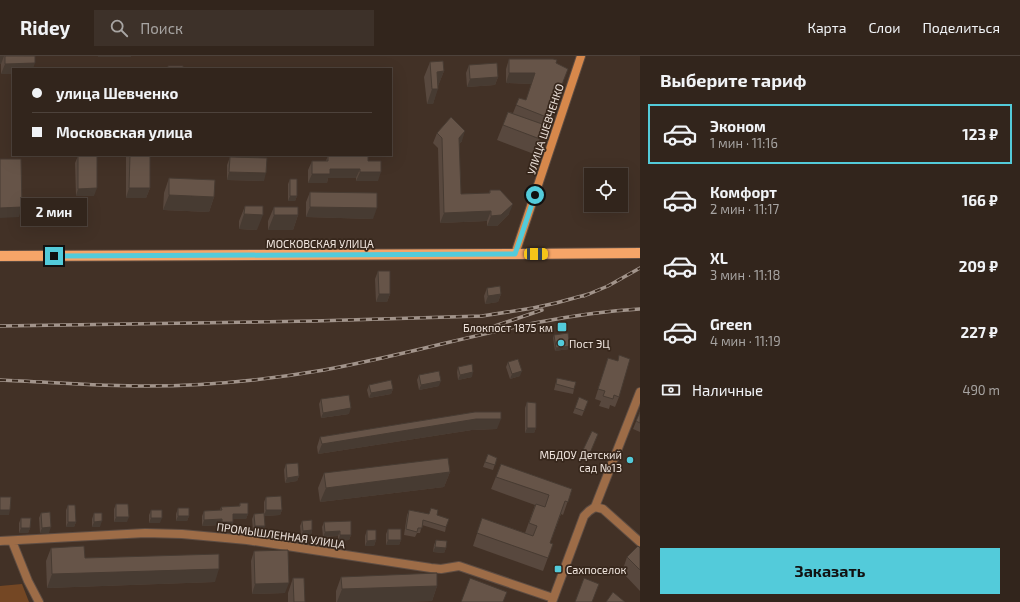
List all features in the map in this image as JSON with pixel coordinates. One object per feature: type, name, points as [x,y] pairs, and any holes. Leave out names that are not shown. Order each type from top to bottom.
[{"type":"main road","name":"УЛИЦА ШЕВЧЕНКО","points":[[515,254],[581,56]]},
{"type":"main road","name":"МОСКОВСКАЯ УЛИЦА","points":[[0,256],[640,253]]},
{"type":"street","points":[[595,507],[640,392]]},
{"type":"street","points":[[553,600],[584,516],[589,510],[595,507],[603,509],[640,542]]},
{"type":"street","name":"ПРОМЫШЛЕННАЯ УЛИЦА","points":[[0,541],[145,533],[182,534],[247,540],[431,568],[460,566],[553,600]]},
{"type":"street","points":[[12,541],[28,582],[39,602]]},
{"type":"shaded area","points":[[22,584],[29,602],[0,602],[0,586]]},
{"type":"building","points":[[5,56],[35,56],[35,63],[5,64]]},
{"type":"building","points":[[509,59],[553,59],[557,60],[556,63],[568,69],[549,118],[516,105],[519,98],[526,100],[535,73],[509,73]]},
{"type":"building","points":[[443,61],[444,71],[437,72],[438,89],[432,89],[430,62]]},
{"type":"building","points":[[497,63],[498,77],[470,79],[469,65]]},
{"type":"building","points":[[168,66],[183,66],[183,68],[168,68]]},
{"type":"building","points":[[508,112],[545,125],[540,139],[503,125]]},
{"type":"building","points":[[451,117],[465,131],[459,138],[461,194],[490,193],[490,190],[500,190],[513,204],[501,215],[491,216],[491,211],[444,213],[442,138],[437,133]]},
{"type":"building","points":[[78,156],[97,156],[97,188],[78,189]]},
{"type":"building","points":[[130,156],[150,156],[150,188],[129,188]]},
{"type":"building","points":[[328,156],[368,156],[368,161],[381,161],[381,172],[360,172],[360,169],[330,169],[330,174],[312,174],[312,161],[328,161]]},
{"type":"building","points":[[230,157],[267,158],[266,173],[229,172]]},
{"type":"building","points":[[0,159],[21,159],[22,207],[0,208]]},
{"type":"building","points":[[169,178],[215,180],[214,197],[169,195]]},
{"type":"building","points":[[290,179],[297,179],[297,196],[290,196]]},
{"type":"building","points":[[310,192],[377,193],[377,208],[310,207]]},
{"type":"building","points":[[57,206],[78,206],[78,217],[58,217]]},
{"type":"building","points":[[245,206],[263,206],[263,215],[244,214]]},
{"type":"building","points":[[274,207],[298,207],[298,215],[274,215]]},
{"type":"building","points":[[378,271],[390,271],[390,294],[379,294]]},
{"type":"building","points":[[500,286],[501,294],[488,296],[487,288]]},
{"type":"building","name":"Пост ЭЦ","points":[[568,333],[570,346],[556,348],[554,335]]},
{"type":"building","points":[[619,355],[630,359],[619,397],[614,395],[613,399],[603,396],[605,391],[598,389],[608,358],[618,361]]},
{"type":"building","points":[[518,359],[522,371],[512,374],[508,362]]},
{"type":"building","points":[[472,364],[473,372],[460,375],[458,367]]},
{"type":"building","points":[[439,371],[441,381],[421,385],[419,375]]},
{"type":"building","points":[[557,378],[576,382],[574,389],[556,384]]},
{"type":"building","points":[[391,380],[393,389],[371,393],[369,385]]},
{"type":"building","points":[[349,395],[351,408],[323,413],[321,399]]},
{"type":"building","points":[[579,397],[588,401],[584,411],[575,408]]},
{"type":"building","points":[[527,402],[536,403],[536,428],[527,428]]},
{"type":"building","points":[[475,412],[501,412],[501,419],[476,419],[322,444],[320,437]]},
{"type":"building","points":[[640,412],[640,423],[636,421]]},
{"type":"building","points":[[592,431],[598,434],[590,453],[583,450]]},
{"type":"building","points":[[488,454],[497,458],[495,465],[485,462]]},
{"type":"building","points":[[448,458],[450,472],[326,488],[324,473]]},
{"type":"building","points":[[298,463],[299,476],[287,478],[286,464]]},
{"type":"building","points":[[501,464],[572,489],[568,502],[565,501],[550,543],[553,544],[548,558],[477,533],[482,518],[533,536],[537,526],[529,523],[536,504],[545,507],[549,495],[496,477]]},
{"type":"building","points":[[281,496],[282,510],[266,510],[266,497]]},
{"type":"building","points":[[0,497],[11,497],[10,510],[0,510]]},
{"type":"building","points":[[240,503],[248,503],[248,514],[233,514],[233,522],[222,522],[222,519],[204,520],[204,511],[222,510],[221,507],[240,506]]},
{"type":"building","points":[[116,504],[128,504],[129,517],[116,517]]},
{"type":"building","points":[[68,505],[75,505],[76,522],[68,522]]},
{"type":"building","points":[[178,508],[189,508],[189,516],[178,516]]},
{"type":"building","points":[[431,508],[438,510],[437,515],[449,519],[446,527],[423,520],[422,528],[418,528],[417,532],[406,529],[409,510],[429,514]]},
{"type":"building","points":[[151,510],[162,510],[162,518],[151,518]]},
{"type":"building","points":[[50,512],[51,527],[42,528],[41,513]]},
{"type":"building","points":[[94,513],[102,513],[102,521],[94,522]]},
{"type":"building","points":[[264,513],[265,526],[255,526],[254,514]]},
{"type":"building","points":[[21,518],[31,518],[30,528],[21,528]]},
{"type":"building","points":[[312,520],[312,530],[303,531],[302,521]]},
{"type":"building","points":[[351,521],[351,535],[340,535],[340,531],[325,532],[324,522]]},
{"type":"building","points":[[388,529],[401,529],[401,540],[388,540]]},
{"type":"building","points":[[367,530],[376,530],[376,540],[367,541]]},
{"type":"building","points":[[436,540],[447,541],[446,548],[435,547]]},
{"type":"building","points":[[84,546],[85,558],[219,554],[219,569],[52,574],[51,548]]},
{"type":"building","points":[[638,546],[640,548],[640,570],[627,557]]},
{"type":"building","points":[[288,550],[289,583],[255,584],[254,551]]},
{"type":"building","points":[[437,573],[437,586],[342,589],[341,577]]},
{"type":"building","points":[[293,578],[304,578],[305,602],[294,602]]},
{"type":"building","points":[[470,578],[507,592],[503,602],[461,602]]},
{"type":"building","points":[[584,578],[599,584],[592,602],[575,602]]},
{"type":"building","points":[[613,592],[625,602],[606,602]]},
{"type":"railway","points":[[584,296],[608,286],[640,268]]},
{"type":"railway","points":[[0,326],[314,321],[482,316],[533,308],[589,294]]},
{"type":"railway","points":[[0,380],[91,385],[146,386],[213,384],[280,377],[364,362],[560,318],[640,309]]},
{"type":"railway","points":[[489,328],[542,310]]},
{"type":"place","name":"Блокпост 1875 км","points":[[562,327]]},
{"type":"place","name":"Пост ЭЦ","points":[[561,343]]},
{"type":"place","name":"МБДОУ Детский сад №13","points":[[630,460]]},
{"type":"place","name":"Сахпоселок","points":[[558,569]]},
{"type":"route","points":[[54,256],[515,254],[535,195]]}]
